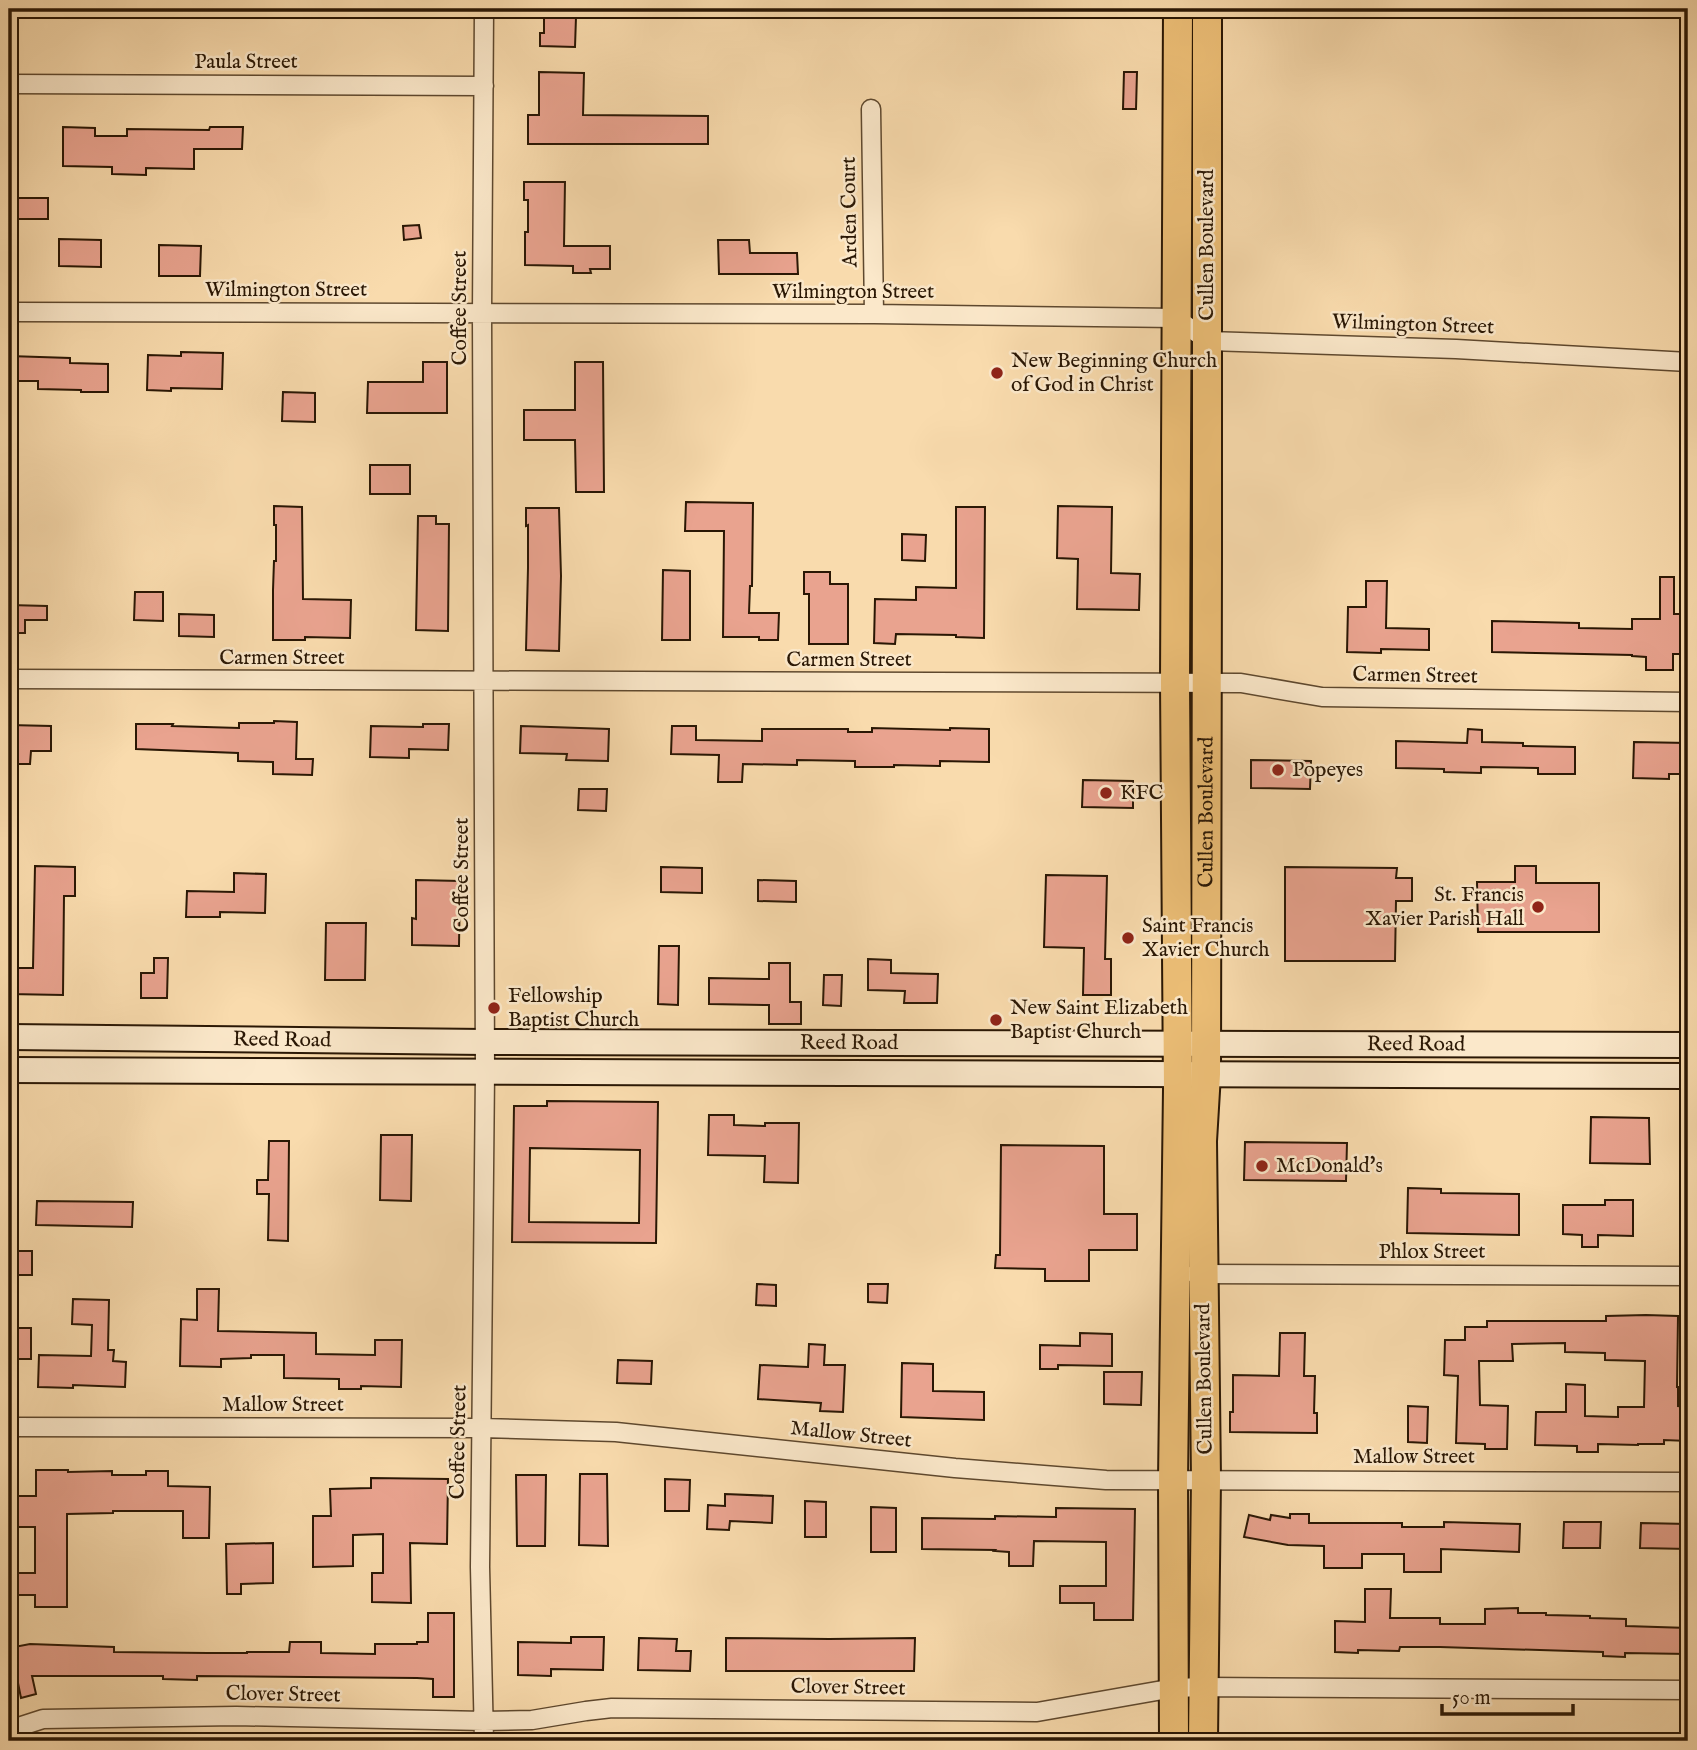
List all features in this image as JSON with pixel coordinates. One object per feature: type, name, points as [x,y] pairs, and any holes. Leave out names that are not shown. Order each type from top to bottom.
[{"type":"main road","name":"Cullen Boulevard","points":[[1174,1741],[1173,1480],[1178,1074],[1175,683],[1178,9]]},
{"type":"main road","name":"Cullen Boulevard","points":[[1203,1741],[1206,1479],[1202,1140],[1206,1074],[1207,9]]},
{"type":"main road","points":[[1178,67],[1208,65]]},
{"type":"street","name":"Coffee Street","points":[[484,9],[482,314],[485,1072],[480,1567],[484,1741]]},
{"type":"street","name":"Paula Street","points":[[9,83],[484,86]]},
{"type":"street","name":"Arden Court","points":[[871,109],[874,314]]},
{"type":"street","name":"Wilmington Street","points":[[9,312],[874,314],[1176,318]]},
{"type":"street","points":[[1176,318],[1208,341]]},
{"type":"street","name":"Wilmington Street","points":[[1208,341],[1456,349],[1688,362]]},
{"type":"street","name":"Carmen Street","points":[[9,679],[1241,683],[1322,697],[1688,702]]},
{"type":"street","name":"Reed Road","points":[[9,1037],[485,1042],[1688,1045]]},
{"type":"street","points":[[118,1037],[118,1070]]},
{"type":"street","points":[[896,1072],[897,1042]]},
{"type":"street","points":[[1486,1045],[1486,1074]]},
{"type":"street","name":"Reed Road","points":[[9,1070],[1688,1076]]},
{"type":"street","name":"Phlox Street","points":[[1175,1274],[1688,1276]]},
{"type":"street","name":"Mallow Street","points":[[9,1427],[616,1432],[955,1468],[1106,1480],[1688,1482]]},
{"type":"street","name":"Clover Street","points":[[9,1730],[43,1719],[236,1716],[484,1721],[532,1720],[612,1708],[1037,1712],[1174,1688],[1204,1687],[1688,1690]]},
{"type":"building","points":[[544,17],[576,17],[575,47],[540,46],[540,33],[544,33]]},
{"type":"building","points":[[539,72],[584,73],[583,115],[708,116],[708,144],[528,144],[528,115],[539,115]]},
{"type":"building","points":[[1124,72],[1137,72],[1136,109],[1123,109]]},
{"type":"building","points":[[63,127],[95,128],[95,136],[127,136],[127,129],[209,130],[210,127],[243,127],[242,149],[194,149],[194,169],[146,168],[146,175],[112,174],[112,167],[63,166]]},
{"type":"building","points":[[524,182],[565,182],[564,246],[610,246],[610,269],[590,269],[591,273],[573,273],[573,266],[525,265],[528,200],[524,200]]},
{"type":"building","points":[[9,198],[48,198],[48,219],[9,219]]},
{"type":"building","points":[[419,225],[421,238],[404,240],[403,226]]},
{"type":"building","points":[[59,239],[101,240],[101,267],[59,266]]},
{"type":"building","points":[[718,240],[749,240],[750,253],[797,253],[798,274],[719,274]]},
{"type":"building","points":[[159,245],[201,246],[200,276],[159,276]]},
{"type":"building","points":[[181,352],[223,353],[222,389],[147,390],[148,355],[181,356]]},
{"type":"building","points":[[9,356],[70,358],[70,363],[108,364],[108,392],[38,389],[38,381],[9,381]]},
{"type":"building","points":[[423,362],[447,362],[447,413],[367,413],[368,382],[423,382]]},
{"type":"building","points":[[575,362],[603,362],[604,492],[576,492],[575,440],[524,440],[524,410],[575,410]]},
{"type":"building","points":[[283,392],[315,393],[315,422],[282,421]]},
{"type":"building","points":[[370,465],[410,465],[410,494],[370,494]]},
{"type":"building","points":[[686,502],[753,503],[749,613],[779,613],[778,640],[723,637],[724,531],[685,531]]},
{"type":"building","points":[[274,506],[302,507],[303,599],[351,600],[350,638],[305,637],[305,640],[273,640],[276,561]]},
{"type":"building","points":[[1058,506],[1112,507],[1111,573],[1140,574],[1139,610],[1077,609],[1078,559],[1057,558]]},
{"type":"building","points":[[956,507],[985,507],[984,638],[896,634],[895,644],[874,643],[875,599],[916,600],[916,587],[956,588]]},
{"type":"building","points":[[526,508],[559,508],[559,651],[526,650]]},
{"type":"building","points":[[418,516],[436,516],[436,524],[449,524],[448,631],[416,630]]},
{"type":"building","points":[[902,534],[926,535],[925,561],[902,560]]},
{"type":"building","points":[[663,570],[690,571],[690,640],[662,640]]},
{"type":"building","points":[[804,572],[830,572],[830,584],[848,584],[848,644],[809,644],[809,594],[804,594]]},
{"type":"building","points":[[1660,577],[1674,577],[1674,614],[1688,614],[1688,654],[1673,654],[1673,670],[1646,670],[1646,657],[1632,655],[1492,652],[1492,621],[1579,623],[1579,628],[1632,629],[1632,619],[1660,619]]},
{"type":"building","points":[[1366,581],[1387,581],[1386,628],[1429,629],[1429,650],[1381,649],[1381,653],[1347,652],[1348,607],[1366,607]]},
{"type":"building","points":[[135,592],[163,592],[163,621],[134,620]]},
{"type":"building","points":[[9,605],[47,606],[47,620],[25,620],[25,633],[9,633]]},
{"type":"building","points":[[179,614],[214,615],[214,637],[179,636]]},
{"type":"building","points":[[297,722],[296,759],[313,759],[312,775],[273,774],[273,762],[238,761],[238,753],[136,749],[136,724],[239,728],[239,723]]},
{"type":"building","points":[[423,724],[449,724],[448,750],[409,749],[409,758],[370,757],[371,726],[423,727]]},
{"type":"building","points":[[9,725],[51,726],[51,751],[31,751],[30,764],[9,764]]},
{"type":"building","points":[[521,726],[609,729],[608,761],[566,760],[567,754],[520,753]]},
{"type":"building","points":[[672,726],[696,726],[696,740],[762,741],[762,729],[848,729],[848,732],[872,732],[872,728],[989,729],[989,762],[940,761],[940,766],[855,767],[855,761],[797,760],[797,765],[743,764],[742,782],[718,782],[719,755],[671,754]]},
{"type":"building","points":[[1468,729],[1482,730],[1482,742],[1575,747],[1575,774],[1538,774],[1538,768],[1481,767],[1481,773],[1396,768],[1396,741],[1467,743]]},
{"type":"building","points":[[1634,742],[1688,743],[1688,774],[1669,774],[1669,779],[1633,778]]},
{"type":"building","points":[[1251,760],[1311,761],[1310,789],[1251,788]]},
{"type":"building","points":[[1083,780],[1133,781],[1133,808],[1082,807]]},
{"type":"building","points":[[579,789],[607,789],[606,811],[578,810]]},
{"type":"building","points":[[35,866],[75,867],[75,896],[64,896],[63,995],[9,994],[9,968],[33,968]]},
{"type":"building","name":"St. Francis Xavier Parish Hall","points":[[1515,866],[1536,866],[1536,883],[1599,883],[1599,932],[1478,932],[1477,882],[1515,882]]},
{"type":"building","points":[[661,867],[702,868],[702,893],[661,892]]},
{"type":"building","points":[[1285,867],[1397,868],[1396,878],[1412,878],[1412,901],[1396,901],[1395,961],[1285,961]]},
{"type":"building","points":[[234,873],[266,874],[265,913],[220,912],[220,917],[186,917],[187,891],[234,892]]},
{"type":"building","points":[[1046,875],[1107,876],[1105,959],[1111,959],[1111,995],[1083,995],[1084,948],[1044,947]]},
{"type":"building","points":[[416,880],[460,881],[459,946],[412,945],[412,918],[416,919]]},
{"type":"building","points":[[758,880],[796,881],[796,902],[758,901]]},
{"type":"building","points":[[326,923],[366,923],[365,980],[325,980]]},
{"type":"building","points":[[659,946],[679,946],[678,1005],[658,1004]]},
{"type":"building","points":[[154,958],[168,958],[167,998],[141,998],[141,973],[154,973]]},
{"type":"building","points":[[868,959],[891,960],[891,973],[938,974],[937,1003],[904,1003],[905,991],[868,990]]},
{"type":"building","points":[[769,963],[790,963],[790,1002],[801,1002],[801,1024],[769,1024],[769,1005],[709,1004],[709,978],[769,979]]},
{"type":"building","points":[[824,975],[842,975],[841,1006],[823,1005]]},
{"type":"building","points":[[547,1101],[658,1102],[656,1243],[512,1242],[514,1106],[547,1106]],"holes":[[[530,1148],[640,1150],[639,1223],[529,1222]]]},
{"type":"building","points":[[709,1115],[734,1115],[734,1125],[799,1123],[798,1183],[764,1182],[765,1156],[708,1155]]},
{"type":"building","points":[[1591,1117],[1649,1118],[1650,1164],[1590,1163]]},
{"type":"building","points":[[381,1135],[412,1135],[411,1201],[380,1200]]},
{"type":"building","points":[[269,1141],[289,1141],[288,1241],[268,1240],[269,1194],[257,1194],[257,1180],[268,1180]]},
{"type":"building","points":[[1245,1142],[1347,1143],[1346,1181],[1244,1180]]},
{"type":"building","points":[[1001,1145],[1104,1146],[1104,1214],[1137,1214],[1137,1250],[1089,1250],[1089,1281],[1045,1281],[1045,1269],[995,1268],[996,1255],[1000,1255]]},
{"type":"building","points":[[1408,1188],[1441,1189],[1441,1193],[1519,1194],[1519,1235],[1407,1233]]},
{"type":"building","points":[[1605,1200],[1633,1200],[1633,1236],[1598,1235],[1598,1247],[1582,1247],[1582,1235],[1563,1234],[1563,1205],[1605,1205]]},
{"type":"building","points":[[37,1201],[133,1202],[132,1227],[36,1225]]},
{"type":"building","points":[[9,1251],[32,1251],[32,1275],[9,1275]]},
{"type":"building","points":[[757,1284],[776,1285],[776,1306],[756,1305]]},
{"type":"building","points":[[868,1284],[888,1284],[887,1303],[868,1302]]},
{"type":"building","points":[[197,1289],[219,1289],[218,1331],[316,1333],[316,1354],[375,1355],[375,1340],[402,1340],[401,1387],[361,1386],[361,1389],[339,1389],[339,1379],[284,1378],[284,1355],[221,1359],[221,1367],[180,1366],[181,1319],[197,1320]]},
{"type":"building","points":[[73,1299],[109,1300],[108,1350],[114,1350],[113,1361],[126,1362],[125,1387],[38,1387],[39,1355],[91,1356],[92,1325],[72,1324]]},
{"type":"building","points":[[1606,1316],[1678,1316],[1678,1406],[1688,1407],[1688,1441],[1664,1440],[1664,1444],[1638,1445],[1598,1444],[1598,1452],[1577,1452],[1577,1446],[1535,1445],[1536,1412],[1566,1412],[1566,1384],[1585,1385],[1585,1416],[1618,1417],[1618,1407],[1644,1407],[1645,1361],[1605,1360],[1605,1353],[1565,1352],[1565,1343],[1512,1344],[1513,1361],[1479,1361],[1480,1405],[1508,1406],[1507,1449],[1485,1449],[1485,1444],[1456,1443],[1458,1376],[1444,1375],[1445,1340],[1465,1340],[1465,1327],[1487,1327],[1487,1321],[1606,1321]]},
{"type":"building","points":[[9,1328],[31,1328],[31,1359],[9,1359]]},
{"type":"building","points":[[1080,1333],[1112,1334],[1112,1366],[1058,1365],[1058,1369],[1040,1369],[1040,1345],[1080,1346]]},
{"type":"building","points":[[1280,1333],[1305,1333],[1304,1376],[1315,1376],[1314,1413],[1317,1413],[1317,1433],[1230,1432],[1233,1375],[1279,1376]]},
{"type":"building","points":[[809,1344],[825,1345],[824,1365],[845,1365],[843,1412],[820,1411],[821,1403],[758,1399],[760,1365],[808,1367]]},
{"type":"building","points":[[618,1360],[652,1361],[651,1384],[617,1383]]},
{"type":"building","points":[[902,1363],[933,1364],[933,1391],[984,1392],[984,1420],[901,1417]]},
{"type":"building","points":[[1104,1372],[1142,1372],[1141,1405],[1104,1404]]},
{"type":"building","points":[[1408,1406],[1428,1407],[1427,1443],[1408,1442]]},
{"type":"building","points":[[36,1470],[112,1471],[112,1475],[146,1475],[146,1471],[168,1471],[168,1486],[210,1487],[209,1538],[183,1538],[183,1511],[67,1514],[67,1607],[35,1607],[35,1595],[9,1595],[9,1573],[35,1573],[35,1527],[9,1527],[9,1496],[36,1496]]},
{"type":"building","points":[[580,1474],[607,1474],[608,1546],[579,1545]]},
{"type":"building","points":[[516,1475],[546,1475],[545,1546],[517,1546]]},
{"type":"building","points":[[371,1478],[448,1479],[447,1544],[410,1543],[411,1603],[372,1602],[372,1573],[383,1573],[383,1534],[353,1535],[353,1566],[313,1567],[313,1516],[331,1516],[330,1489],[371,1488]]},
{"type":"building","points":[[665,1479],[690,1480],[689,1511],[665,1511]]},
{"type":"building","points":[[725,1494],[773,1496],[772,1523],[730,1521],[729,1530],[707,1529],[708,1505],[725,1506]]},
{"type":"building","points":[[805,1501],[826,1502],[826,1537],[805,1537]]},
{"type":"building","points":[[871,1507],[896,1508],[896,1552],[871,1552]]},
{"type":"building","points":[[1056,1508],[1135,1509],[1133,1620],[1094,1620],[1094,1603],[1060,1603],[1060,1586],[1106,1586],[1106,1542],[1034,1541],[1033,1566],[1009,1566],[1009,1552],[922,1549],[922,1518],[1056,1517]]},
{"type":"building","points":[[1290,1514],[1309,1514],[1309,1523],[1402,1523],[1402,1527],[1444,1527],[1444,1522],[1520,1524],[1519,1552],[1441,1549],[1441,1572],[1404,1572],[1404,1554],[1362,1554],[1362,1568],[1324,1568],[1324,1546],[1288,1545],[1244,1537],[1249,1515],[1270,1520],[1271,1515],[1290,1518]]},
{"type":"building","points":[[1564,1522],[1601,1522],[1600,1548],[1563,1548]]},
{"type":"building","points":[[1641,1523],[1688,1524],[1688,1549],[1640,1548]]},
{"type":"building","points":[[273,1543],[273,1583],[241,1584],[241,1594],[227,1594],[226,1544]]},
{"type":"building","points":[[1365,1589],[1391,1589],[1390,1618],[1440,1618],[1440,1624],[1485,1624],[1485,1609],[1518,1608],[1518,1613],[1626,1619],[1626,1626],[1688,1628],[1688,1654],[1625,1653],[1625,1657],[1603,1656],[1603,1652],[1440,1647],[1335,1652],[1335,1621],[1365,1622]]},
{"type":"building","points":[[428,1613],[454,1613],[454,1697],[433,1697],[433,1679],[417,1678],[197,1676],[197,1680],[163,1679],[163,1676],[32,1676],[36,1694],[21,1698],[18,1683],[9,1685],[9,1648],[30,1644],[114,1647],[114,1652],[247,1653],[289,1652],[290,1642],[321,1642],[321,1653],[375,1654],[375,1644],[428,1642]]},
{"type":"building","points":[[571,1637],[604,1637],[603,1670],[551,1669],[551,1676],[518,1675],[518,1642],[571,1643]]},
{"type":"building","points":[[639,1638],[677,1639],[676,1651],[691,1651],[690,1671],[638,1670]]},
{"type":"building","points":[[726,1638],[915,1638],[914,1671],[726,1671]]},
{"type":"place","name":"New Beginning Church of God in Christ","points":[[997,373]]},
{"type":"place","name":"Popeyes","points":[[1278,770]]},
{"type":"place","name":"KFC","points":[[1106,793]]},
{"type":"place","name":"St. Francis Xavier Parish Hall","points":[[1538,907]]},
{"type":"place","name":"Saint Francis Xavier Church","points":[[1128,938]]},
{"type":"place","name":"Fellowship Baptist Church","points":[[494,1008]]},
{"type":"place","name":"New Saint Elizabeth Baptist Church","points":[[996,1020]]},
{"type":"place","name":"McDonald's","points":[[1262,1166]]}]
